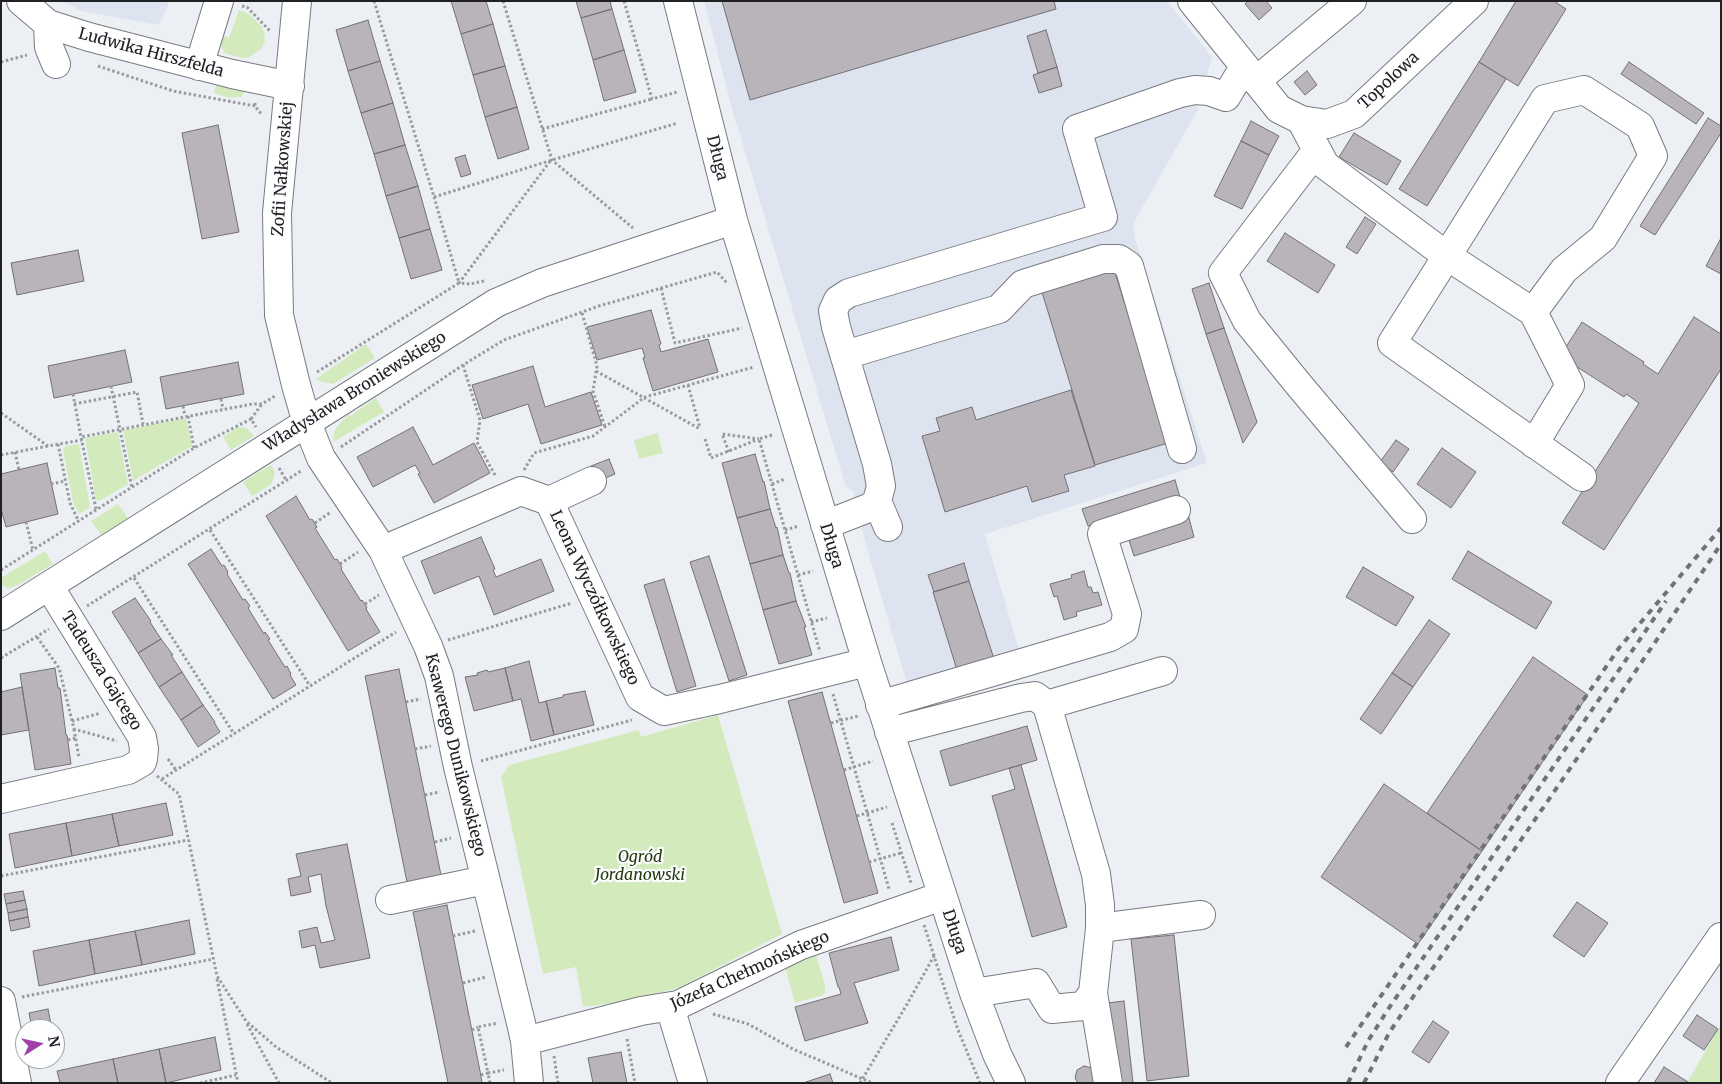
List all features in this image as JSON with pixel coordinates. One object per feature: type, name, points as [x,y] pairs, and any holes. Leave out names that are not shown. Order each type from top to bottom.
[{"type":"street","name":"Ludwika Hirszfelda","points":[[21,1],[51,45],[89,37],[256,80],[290,86]]},
{"type":"street","name":"Zofii Nałkowskiej","points":[[297,1],[277,213],[279,315],[307,424]]},
{"type":"street","name":"Długa","points":[[678,1],[812,526],[867,662],[869,711],[890,732],[974,992],[997,1054],[1011,1083]]},
{"type":"street","points":[[888,527],[877,501],[881,486],[877,464],[836,327],[833,311],[838,300],[849,293],[1103,218],[1077,129],[1180,93],[1195,90],[1209,91],[1226,97],[1250,74],[1352,1]]},
{"type":"street","name":"Topolowa","points":[[1200,4],[1250,74],[1279,109],[1300,120],[1326,124],[1354,114],[1474,1]]},
{"type":"street","points":[[199,66],[228,3]]},
{"type":"street","points":[[1532,312],[1564,270],[1603,238],[1653,156],[1640,126],[1584,90],[1544,99],[1392,343],[1582,477]]},
{"type":"street","points":[[1300,120],[1325,165],[1447,256],[1532,312],[1570,386],[1534,444]]},
{"type":"street","points":[[1317,150],[1223,273],[1247,321],[1412,519]]},
{"type":"street","name":"Władysława Broniewskiego","points":[[1,616],[496,303],[542,283],[733,220]]},
{"type":"street","points":[[845,355],[999,309],[1022,284],[1103,259],[1119,259],[1129,266],[1182,449]]},
{"type":"street","name":"Ksawerego Dunikowskiego","points":[[307,424],[321,458],[372,551],[416,620],[428,646],[438,676],[485,880],[519,1076]]},
{"type":"street","points":[[548,501],[592,481]]},
{"type":"street","name":"Leona Wyczółkowskiego","points":[[372,551],[522,492],[548,501],[640,697],[664,712],[867,662]]},
{"type":"street","points":[[812,526],[862,512],[877,501]]},
{"type":"street","points":[[869,711],[1110,637],[1124,629],[1127,614],[1102,534],[1176,510]]},
{"type":"street","name":"Tadeusza Gajcego","points":[[49,586],[142,737],[152,771]]},
{"type":"street","points":[[1047,705],[1163,671]]},
{"type":"street","points":[[890,732],[1021,698],[1035,696],[1047,705],[1096,874],[1100,905],[1100,928],[1093,993],[1108,1083]]},
{"type":"street","points":[[1,799],[128,770],[152,771]]},
{"type":"street","points":[[390,900],[485,880]]},
{"type":"street","name":"Józefa Chełmońskiego","points":[[513,1036],[674,1006],[801,945],[942,896]]},
{"type":"street","points":[[1100,928],[1200,915]]},
{"type":"street","points":[[1620,1083],[1721,937]]},
{"type":"street","points":[[974,992],[1036,983],[1052,1009],[1083,1006],[1093,993]]},
{"type":"street","points":[[11,999],[17,1083]]},
{"type":"street","points":[[674,1006],[693,1083]]},
{"type":"path","points":[[374,1],[459,283]]},
{"type":"path","points":[[503,1],[552,160],[634,228]]},
{"type":"path","points":[[624,1],[652,99]]},
{"type":"path","points":[[228,3],[247,7],[270,31]]},
{"type":"path","points":[[1,62],[24,56],[51,45]]},
{"type":"path","points":[[96,65],[173,90],[255,106]]},
{"type":"path","points":[[542,128],[670,94]]},
{"type":"path","points":[[434,197],[678,123]]},
{"type":"path","points":[[1,570],[194,448],[251,419],[262,404],[296,385],[459,283],[552,160]]},
{"type":"path","points":[[234,734],[134,578],[339,448],[463,365],[504,340],[600,306],[717,272],[728,284]]},
{"type":"path","points":[[459,283],[470,284],[488,280]]},
{"type":"path","points":[[661,288],[675,343],[742,328],[744,335]]},
{"type":"path","points":[[582,313],[597,366],[593,391],[605,427]]},
{"type":"path","points":[[506,498],[534,453],[593,436],[645,397],[754,366],[752,359]]},
{"type":"path","points":[[463,365],[480,420],[477,442],[506,498]]},
{"type":"path","points":[[596,371],[700,429],[688,385]]},
{"type":"path","points":[[111,386],[132,488]]},
{"type":"path","points":[[74,404],[137,392],[143,424]]},
{"type":"path","points":[[73,394],[96,509]]},
{"type":"path","points":[[221,399],[223,409]]},
{"type":"path","points":[[1,455],[143,424],[256,403],[262,404]]},
{"type":"path","points":[[183,406],[194,448]]},
{"type":"path","points":[[1,413],[48,446]]},
{"type":"path","points":[[251,419],[267,447]]},
{"type":"path","points":[[728,452],[722,434],[760,439]]},
{"type":"path","points":[[705,439],[711,458],[772,436]]},
{"type":"path","points":[[760,439],[811,622],[896,912]]},
{"type":"path","points":[[58,444],[70,503],[78,520]]},
{"type":"path","points":[[14,452],[19,470]]},
{"type":"path","points":[[772,484],[785,479]]},
{"type":"path","points":[[51,484],[65,481]]},
{"type":"path","points":[[315,523],[335,509]]},
{"type":"path","points":[[26,522],[33,550]]},
{"type":"path","points":[[785,530],[812,526]]},
{"type":"path","points":[[210,530],[310,686]]},
{"type":"path","points":[[340,564],[372,551]]},
{"type":"path","points":[[798,575],[813,571]]},
{"type":"path","points":[[365,604],[384,593]]},
{"type":"path","points":[[428,646],[576,602]]},
{"type":"path","points":[[811,622],[827,618]]},
{"type":"path","points":[[238,1083],[179,794],[152,771],[234,734],[416,620]]},
{"type":"path","points":[[60,693],[65,692]]},
{"type":"path","points":[[72,721],[108,711]]},
{"type":"path","points":[[831,724],[869,711]]},
{"type":"path","points":[[458,767],[617,724]]},
{"type":"path","points":[[68,740],[76,738]]},
{"type":"path","points":[[844,770],[872,761]]},
{"type":"path","points":[[856,816],[887,807]]},
{"type":"path","points":[[1,876],[188,840]]},
{"type":"path","points":[[869,862],[901,852]]},
{"type":"path","points":[[454,936],[478,930]]},
{"type":"path","points":[[860,1083],[934,956],[958,1030],[980,1083]]},
{"type":"path","points":[[11,999],[213,959]]},
{"type":"path","points":[[217,976],[246,1021],[279,1083]]},
{"type":"path","points":[[463,983],[489,976]]},
{"type":"path","points":[[674,1006],[748,1024],[793,1049],[872,1083]]},
{"type":"path","points":[[246,1021],[276,1048],[332,1083]]},
{"type":"path","points":[[472,1030],[500,1022],[513,1036]]},
{"type":"path","points":[[478,1027],[490,1083]]},
{"type":"path","points":[[481,1075],[488,1073],[519,1076]]},
{"type":"path","points":[[200,1083],[236,1075]]},
{"type":"shaded area","points":[[63,1],[170,1],[159,25],[81,11]]},
{"type":"shaded area","points":[[704,1],[1167,1],[1212,57],[1197,111],[1133,224],[1135,238],[1207,463],[985,534],[1021,657],[909,690],[866,545],[853,491],[846,487],[732,109]]},
{"type":"green space","points":[[239,10],[249,14],[262,27],[264,32],[265,41],[262,48],[248,58],[225,53],[220,44],[222,35],[229,38]]},
{"type":"green space","points":[[217,81],[248,88],[241,97],[230,98],[214,93]]},
{"type":"green space","points":[[366,344],[375,358],[333,384],[316,379]]},
{"type":"green space","points":[[376,398],[384,412],[333,442],[334,431],[341,422],[349,414],[350,416]]},
{"type":"green space","points":[[186,418],[192,446],[133,481],[123,430]]},
{"type":"green space","points":[[238,427],[247,428],[254,436],[231,450],[223,437]]},
{"type":"green space","points":[[118,432],[128,484],[99,501],[96,500],[85,438]]},
{"type":"green space","points":[[658,433],[663,453],[639,459],[634,440]]},
{"type":"green space","points":[[79,444],[90,507],[79,514],[73,502],[63,450],[65,446]]},
{"type":"green space","points":[[271,465],[275,472],[272,484],[252,496],[243,482]]},
{"type":"green space","points":[[118,504],[128,518],[101,535],[91,521]]},
{"type":"green space","points":[[45,551],[53,564],[16,586],[9,588],[1,585],[1,578]]},
{"type":"green space","name":"Ogród Jordanowski","points":[[718,715],[782,934],[680,987],[632,1001],[583,1007],[576,967],[543,974],[501,777],[509,765],[639,730],[641,737]]},
{"type":"green space","points":[[815,952],[825,985],[825,993],[795,1003],[785,967]]},
{"type":"green space","points":[[1721,1025],[1721,1083],[1687,1083],[1718,1029]]},
{"type":"building","points":[[451,1],[486,1],[493,24],[461,34]]},
{"type":"building","points":[[576,1],[610,1],[612,9],[581,18]]},
{"type":"building","points":[[722,1],[1054,1],[1056,9],[750,100]]},
{"type":"building","points":[[1248,1],[1266,1],[1272,8],[1259,20],[1245,4]]},
{"type":"building","points":[[1516,1],[1554,1],[1566,9],[1518,86],[1479,62]]},
{"type":"building","points":[[612,9],[624,50],[593,60],[581,18]]},
{"type":"building","points":[[368,20],[380,61],[348,71],[336,30]]},
{"type":"building","points":[[493,24],[505,66],[473,75],[461,34]]},
{"type":"building","points":[[1046,30],[1057,67],[1038,73],[1027,36]]},
{"type":"building","points":[[624,50],[636,92],[604,101],[593,60]]},
{"type":"building","points":[[380,61],[393,103],[361,113],[348,71]]},
{"type":"building","points":[[1479,62],[1506,79],[1427,206],[1399,189]]},
{"type":"building","points":[[1629,62],[1704,113],[1696,124],[1621,74]]},
{"type":"building","points":[[505,66],[517,107],[485,117],[473,75]]},
{"type":"building","points":[[1057,67],[1062,86],[1039,93],[1033,75]]},
{"type":"building","points":[[1307,71],[1317,85],[1305,95],[1294,82]]},
{"type":"building","points":[[393,103],[405,145],[374,154],[361,113]]},
{"type":"building","points":[[517,107],[529,149],[498,159],[485,117]]},
{"type":"building","points":[[1708,118],[1721,126],[1721,133],[1655,235],[1640,226]]},
{"type":"building","points":[[1251,121],[1279,136],[1269,155],[1241,141]]},
{"type":"building","points":[[218,125],[239,232],[202,239],[182,133]]},
{"type":"building","points":[[1354,133],[1401,161],[1387,185],[1339,157]]},
{"type":"building","points":[[1241,141],[1269,155],[1242,209],[1214,196]]},
{"type":"building","points":[[405,145],[418,186],[386,196],[374,154]]},
{"type":"building","points":[[465,155],[471,174],[461,177],[455,158]]},
{"type":"building","points":[[418,186],[430,229],[399,238],[386,196]]},
{"type":"building","points":[[1365,217],[1376,224],[1357,254],[1346,247]]},
{"type":"building","points":[[430,229],[442,270],[411,279],[399,238]]},
{"type":"building","points":[[1285,233],[1335,265],[1318,293],[1267,261]]},
{"type":"building","points":[[1721,238],[1721,274],[1706,266]]},
{"type":"building","points":[[78,250],[84,281],[17,295],[11,263]]},
{"type":"building","points":[[1113,266],[1168,443],[1095,465],[1041,289]]},
{"type":"building","points":[[1209,283],[1224,328],[1206,334],[1192,289]]},
{"type":"building","points":[[651,310],[661,344],[659,345],[661,352],[708,339],[718,372],[653,391],[643,358],[645,357],[642,348],[597,360],[587,327]]},
{"type":"building","points":[[1694,317],[1721,334],[1721,369],[1604,550],[1562,523],[1639,403],[1626,394],[1624,397],[1560,356],[1582,322],[1644,362],[1643,364],[1658,374]]},
{"type":"building","points":[[1224,328],[1257,422],[1243,443],[1206,334]]},
{"type":"building","points":[[125,350],[132,382],[54,398],[48,366]]},
{"type":"building","points":[[238,362],[244,394],[166,409],[160,377]]},
{"type":"building","points":[[533,366],[545,407],[591,392],[602,425],[541,444],[528,404],[483,419],[472,385]]},
{"type":"building","points":[[1071,390],[1095,466],[1064,475],[1069,491],[1032,502],[1027,486],[945,512],[922,436],[940,431],[936,418],[972,407],[976,420]]},
{"type":"building","points":[[413,427],[433,465],[474,443],[490,473],[434,503],[415,465],[373,487],[357,457]]},
{"type":"building","points":[[1396,440],[1409,449],[1393,472],[1380,462]]},
{"type":"building","points":[[1442,448],[1476,472],[1451,508],[1417,484]]},
{"type":"building","points":[[755,454],[764,481],[770,509],[737,518],[722,463]]},
{"type":"building","points":[[609,459],[615,474],[596,482],[591,466]]},
{"type":"building","points":[[47,463],[58,514],[6,527],[1,509],[1,474]]},
{"type":"building","points":[[1175,480],[1180,497],[1088,526],[1082,509]]},
{"type":"building","points":[[296,496],[310,520],[312,519],[317,527],[315,528],[335,560],[337,559],[361,601],[365,604],[380,632],[348,651],[266,516]]},
{"type":"building","points":[[770,509],[777,527],[783,555],[750,564],[737,518]]},
{"type":"building","points":[[1189,518],[1194,537],[1134,556],[1128,537]]},
{"type":"building","points":[[481,537],[495,569],[493,570],[496,577],[541,559],[554,591],[494,615],[479,576],[434,594],[421,561]]},
{"type":"building","points":[[211,549],[222,566],[224,565],[228,572],[227,574],[243,600],[245,599],[250,606],[248,608],[264,634],[265,632],[270,639],[268,640],[285,667],[287,666],[296,685],[273,699],[188,564]]},
{"type":"building","points":[[1468,551],[1552,602],[1536,629],[1452,579]]},
{"type":"building","points":[[783,555],[790,573],[796,601],[763,610],[750,564]]},
{"type":"building","points":[[709,556],[747,675],[729,681],[690,562]]},
{"type":"building","points":[[964,563],[969,581],[934,592],[928,575]]},
{"type":"building","points":[[1363,567],[1414,597],[1396,626],[1346,597]]},
{"type":"building","points":[[1084,571],[1088,587],[1091,587],[1093,593],[1098,592],[1102,605],[1076,612],[1077,616],[1064,620],[1057,596],[1054,597],[1050,584],[1072,578],[1071,575]]},
{"type":"building","points":[[664,579],[696,686],[677,692],[644,585]]},
{"type":"building","points":[[969,581],[994,659],[957,670],[933,592]]},
{"type":"building","points":[[135,598],[161,639],[138,653],[112,612]]},
{"type":"building","points":[[796,601],[806,627],[804,627],[812,655],[779,664],[763,610]]},
{"type":"building","points":[[1429,620],[1450,634],[1413,687],[1392,673]]},
{"type":"building","points":[[161,639],[173,655],[171,655],[182,672],[159,687],[138,653]]},
{"type":"building","points":[[1533,657],[1588,695],[1482,851],[1427,813]]},
{"type":"building","points":[[529,661],[539,703],[546,701],[554,735],[531,741],[521,699],[513,701],[505,668]]},
{"type":"building","points":[[55,668],[58,688],[60,688],[71,764],[35,770],[20,674]]},
{"type":"building","points":[[505,668],[513,701],[474,711],[465,677],[478,675],[477,673],[487,670],[488,672]]},
{"type":"building","points":[[399,669],[441,875],[407,882],[365,676]]},
{"type":"building","points":[[182,672],[203,705],[181,720],[159,687]]},
{"type":"building","points":[[1392,673],[1413,687],[1381,734],[1360,719]]},
{"type":"building","points":[[22,687],[29,730],[1,735],[1,692]]},
{"type":"building","points":[[585,691],[594,725],[554,735],[546,701],[563,697],[563,695]]},
{"type":"building","points":[[822,692],[878,893],[844,903],[788,701]]},
{"type":"building","points":[[203,705],[220,732],[198,747],[181,720]]},
{"type":"building","points":[[1027,726],[1037,760],[950,786],[940,751]]},
{"type":"building","points":[[1021,765],[1067,927],[1032,937],[992,796],[1015,789],[1009,768]]},
{"type":"building","points":[[1384,784],[1482,851],[1418,944],[1321,877]]},
{"type":"building","points":[[166,803],[173,835],[119,846],[112,814]]},
{"type":"building","points":[[112,814],[119,846],[72,856],[66,823]]},
{"type":"building","points":[[66,823],[72,856],[15,868],[9,834]]},
{"type":"building","points":[[347,844],[370,958],[320,968],[315,945],[302,948],[299,931],[317,927],[321,943],[335,940],[326,906],[321,874],[308,877],[311,892],[291,896],[288,879],[301,876],[296,854]]},
{"type":"building","points":[[23,891],[25,900],[6,904],[4,894]]},
{"type":"building","points":[[25,900],[27,909],[8,913],[6,904]]},
{"type":"building","points":[[1577,902],[1608,923],[1584,957],[1553,936]]},
{"type":"building","points":[[447,905],[482,1083],[448,1083],[413,912]]},
{"type":"building","points":[[27,909],[28,917],[9,921],[8,913]]},
{"type":"building","points":[[28,917],[30,927],[11,931],[9,921]]},
{"type":"building","points":[[189,920],[195,954],[142,965],[135,931]]},
{"type":"building","points":[[135,931],[142,965],[95,974],[89,940]]},
{"type":"building","points":[[1174,935],[1189,1076],[1147,1081],[1131,939]]},
{"type":"building","points":[[891,937],[899,970],[854,983],[868,1023],[805,1041],[795,1007],[841,994],[829,953]]},
{"type":"building","points":[[89,940],[95,974],[39,986],[33,951]]},
{"type":"building","points":[[1124,1001],[1133,1083],[1115,1083],[1107,1003]]},
{"type":"building","points":[[48,1009],[50,1019],[30,1019],[29,1013]]},
{"type":"building","points":[[1697,1015],[1718,1029],[1704,1050],[1683,1036]]},
{"type":"building","points":[[1433,1021],[1449,1032],[1429,1063],[1412,1052]]},
{"type":"building","points":[[215,1037],[221,1070],[166,1083],[159,1049]]},
{"type":"building","points":[[159,1049],[166,1083],[118,1083],[113,1059]]},
{"type":"building","points":[[621,1052],[627,1083],[593,1083],[588,1058]]},
{"type":"building","points":[[113,1059],[118,1083],[60,1083],[57,1071]]},
{"type":"building","points":[[1084,1066],[1092,1068],[1095,1083],[1078,1083],[1075,1078],[1077,1070]]},
{"type":"building","points":[[1664,1067],[1688,1082],[1654,1083]]},
{"type":"building","points":[[830,1074],[833,1083],[803,1083]]},
{"type":"railway","points":[[1346,1047],[1619,648],[1721,528]]},
{"type":"railway","points":[[1364,1083],[1389,1033],[1721,544]]},
{"type":"railway","points":[[1348,1083],[1368,1041],[1389,1008],[1666,601]]}]
